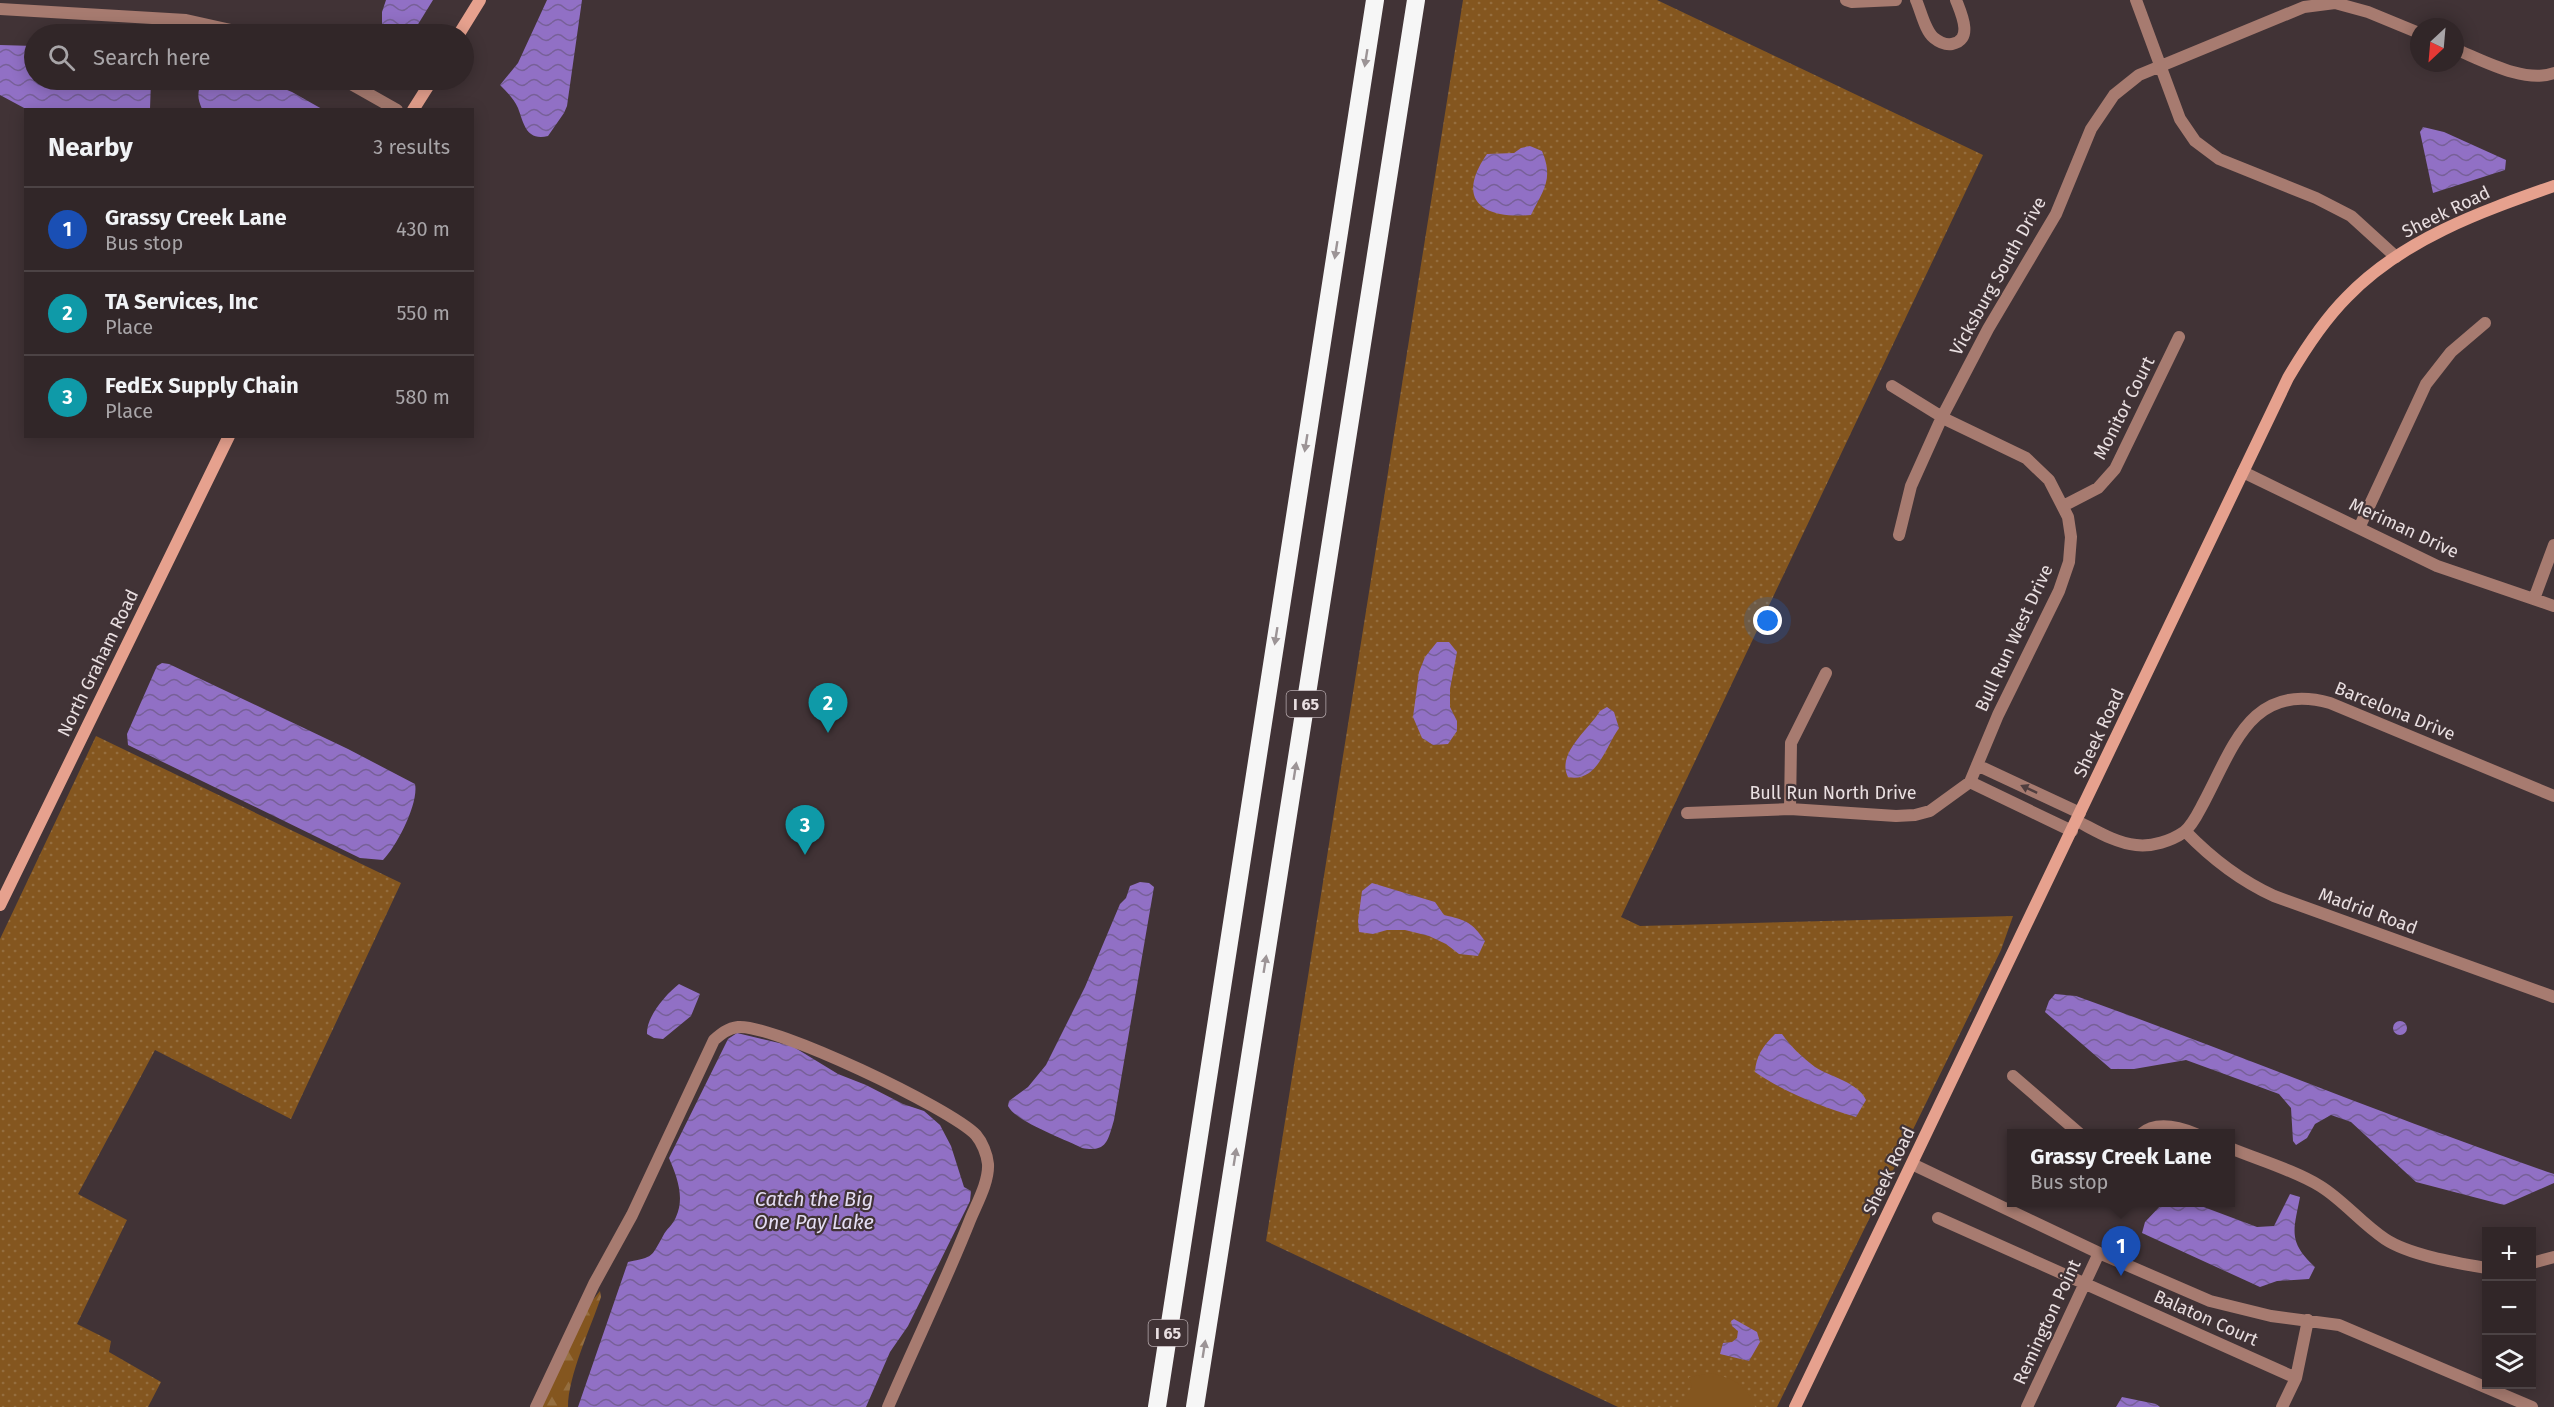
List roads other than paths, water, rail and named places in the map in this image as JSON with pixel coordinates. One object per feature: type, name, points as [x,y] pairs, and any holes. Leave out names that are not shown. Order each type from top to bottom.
[{"type":"highway","name":"I 65","points":[[1157,1407],[1375,0]]},
{"type":"highway","name":"I 65","points":[[1195,1407],[1416,0]]},
{"type":"highway","points":[[1146,1407],[1180,1259]]},
{"type":"street","points":[[465,24],[480,0]]},
{"type":"street","points":[[1846,0],[1852,2],[1896,0]]},
{"type":"street","points":[[1916,0],[1932,36],[1942,43],[1953,44],[1962,39],[1965,33],[1964,19],[1956,0]]},
{"type":"street","points":[[2136,0],[2180,119],[2195,141],[2219,159],[2316,198],[2351,216],[2396,256]]},
{"type":"street","name":"Vicksburg South Drive","points":[[1899,535],[1911,486],[1942,417],[1988,329],[2056,214],[2081,152],[2103,110],[2126,84],[2139,75],[2161,68],[2304,7],[2345,3],[2410,29]]},
{"type":"street","points":[[0,9],[186,20],[204,24]]},
{"type":"street","points":[[2464,53],[2515,74],[2548,75],[2554,73]]},
{"type":"street","points":[[362,90],[393,108]]},
{"type":"street","points":[[414,108],[426,90]]},
{"type":"street","name":"Sheek Road","points":[[1795,1407],[2288,378],[2310,341],[2347,297],[2396,256],[2461,221],[2554,186]]},
{"type":"street","points":[[2359,528],[2426,384],[2451,352],[2485,323]]},
{"type":"street","name":"Monitor Court","points":[[2063,506],[2098,488],[2115,470],[2179,337]]},
{"type":"street","name":"Bull Run West Drive","points":[[1892,386],[1942,417],[2026,458],[2049,480],[2068,517],[2071,537],[2059,591],[1998,715],[1970,782]]},
{"type":"street","name":"North Graham Road","points":[[0,904],[228,438]]},
{"type":"street","name":"Meriman Drive","points":[[2243,472],[2437,566],[2554,606]]},
{"type":"street","points":[[2534,599],[2554,545]]},
{"type":"street","points":[[1790,808],[1791,743],[1826,673]]},
{"type":"street","name":"Barcelona Drive","points":[[2185,831],[2200,809],[2230,748],[2243,729],[2255,716],[2272,706],[2283,701],[2301,699],[2330,703],[2554,796]]},
{"type":"street","points":[[1977,765],[2076,822],[2118,842],[2136,845],[2166,841],[2185,831]]},
{"type":"street","points":[[1970,782],[2076,822]]},
{"type":"street","name":"Bull Run North Drive","points":[[1687,813],[1790,808],[1896,816],[1915,815],[1930,811],[1970,782]]},
{"type":"street","name":"Madrid Road","points":[[2185,831],[2232,874],[2274,896],[2554,998]]},
{"type":"street","points":[[536,1407],[594,1284],[632,1215],[714,1040],[737,1027],[758,1029],[789,1038],[868,1074],[953,1116],[976,1136],[984,1149],[988,1164],[987,1176],[957,1255],[888,1407]]},
{"type":"street","points":[[2013,1076],[2074,1129]]},
{"type":"street","points":[[2150,1129],[2162,1126],[2185,1129]]},
{"type":"street","points":[[2235,1150],[2318,1184],[2334,1195],[2354,1216],[2387,1240],[2426,1255],[2482,1267]]},
{"type":"street","points":[[1912,1164],[2099,1253],[2210,1301],[2245,1311],[2339,1325],[2532,1407]]},
{"type":"street","name":"Balaton Court","points":[[1938,1218],[2296,1378]]},
{"type":"street","name":"Remington Point","points":[[2027,1407],[2099,1253]]},
{"type":"street","points":[[2536,1262],[2554,1257]]},
{"type":"street","points":[[2282,1407],[2296,1378],[2308,1320]]},
{"type":"water","points":[[386,0],[433,0],[418,24],[382,24],[382,12]]},
{"type":"water","points":[[547,0],[582,0],[567,106],[548,136],[541,137],[530,134],[516,105],[500,85],[518,63]]},
{"type":"water","points":[[0,45],[24,46],[24,90],[151,90],[150,108],[24,108],[0,95]]},
{"type":"water","points":[[199,90],[287,90],[320,108],[202,108],[198,94]]},
{"type":"water","points":[[2423,127],[2444,132],[2506,160],[2505,170],[2433,193],[2420,132]]},
{"type":"water","points":[[1530,146],[1542,151],[1547,170],[1546,185],[1531,215],[1499,214],[1487,210],[1474,195],[1473,184],[1487,154],[1514,153]]},
{"type":"water","points":[[1437,642],[1449,642],[1457,652],[1450,689],[1450,707],[1457,721],[1457,731],[1448,744],[1433,745],[1422,738],[1413,717],[1419,672],[1425,657]]},
{"type":"water","points":[[162,663],[169,664],[348,749],[415,784],[414,802],[406,824],[383,860],[360,858],[128,745],[127,734],[157,666]]},
{"type":"water","points":[[1607,707],[1614,712],[1619,728],[1593,769],[1586,775],[1568,777],[1565,768],[1566,760],[1575,742],[1600,711]]},
{"type":"water","points":[[1140,882],[1149,883],[1154,887],[1114,1120],[1108,1139],[1102,1147],[1082,1148],[1021,1118],[1008,1106],[1009,1101],[1028,1087],[1046,1065],[1085,987],[1120,904],[1126,898],[1130,886]]},
{"type":"water","points":[[1372,883],[1435,902],[1444,915],[1468,923],[1485,941],[1478,956],[1459,954],[1446,944],[1429,936],[1405,930],[1387,930],[1373,934],[1359,932],[1358,921],[1362,891]]},
{"type":"water","points":[[679,984],[700,994],[691,1016],[663,1039],[654,1038],[647,1034],[653,1013]]},
{"type":"water","points":[[2055,994],[2076,996],[2554,1174],[2554,1183],[2504,1205],[2416,1182],[2351,1122],[2331,1115],[2315,1124],[2307,1138],[2296,1145],[2293,1141],[2291,1108],[2279,1094],[2186,1060],[2134,1069],[2111,1069],[2045,1012],[2049,1001]]},
{"type":"water","points":[[2397,1021],[2403,1021],[2407,1028],[2403,1035],[2397,1035],[2393,1031],[2393,1025]]},
{"type":"water","name":"Catch the Big One Pay Lake","points":[[737,1033],[792,1046],[838,1074],[903,1104],[924,1111],[940,1125],[951,1146],[964,1187],[971,1191],[970,1201],[908,1326],[890,1352],[866,1407],[578,1407],[628,1262],[651,1255],[679,1210],[680,1195],[669,1158],[728,1039]]},
{"type":"water","points":[[1775,1034],[1782,1034],[1797,1052],[1815,1067],[1850,1084],[1862,1094],[1866,1100],[1856,1117],[1803,1098],[1755,1072],[1761,1051]]},
{"type":"water","points":[[2290,1194],[2300,1197],[2295,1235],[2300,1250],[2315,1267],[2309,1279],[2277,1281],[2260,1287],[2142,1233],[2145,1222],[2159,1207],[2204,1207],[2257,1227],[2274,1226]]},
{"type":"water","points":[[1734,1319],[1757,1332],[1760,1342],[1749,1361],[1720,1354],[1723,1343],[1732,1342],[1737,1338],[1738,1331],[1732,1326],[1731,1321]]},
{"type":"water","points":[[2122,1397],[2156,1404],[2160,1407],[2116,1407]]},
{"type":"place","name":"TA Services, Inc","points":[[828,733]]},
{"type":"place","name":"FedEx Supply Chain","points":[[805,855]]},
{"type":"place","name":"Grassy Creek Lane","points":[[2121,1276]]}]
